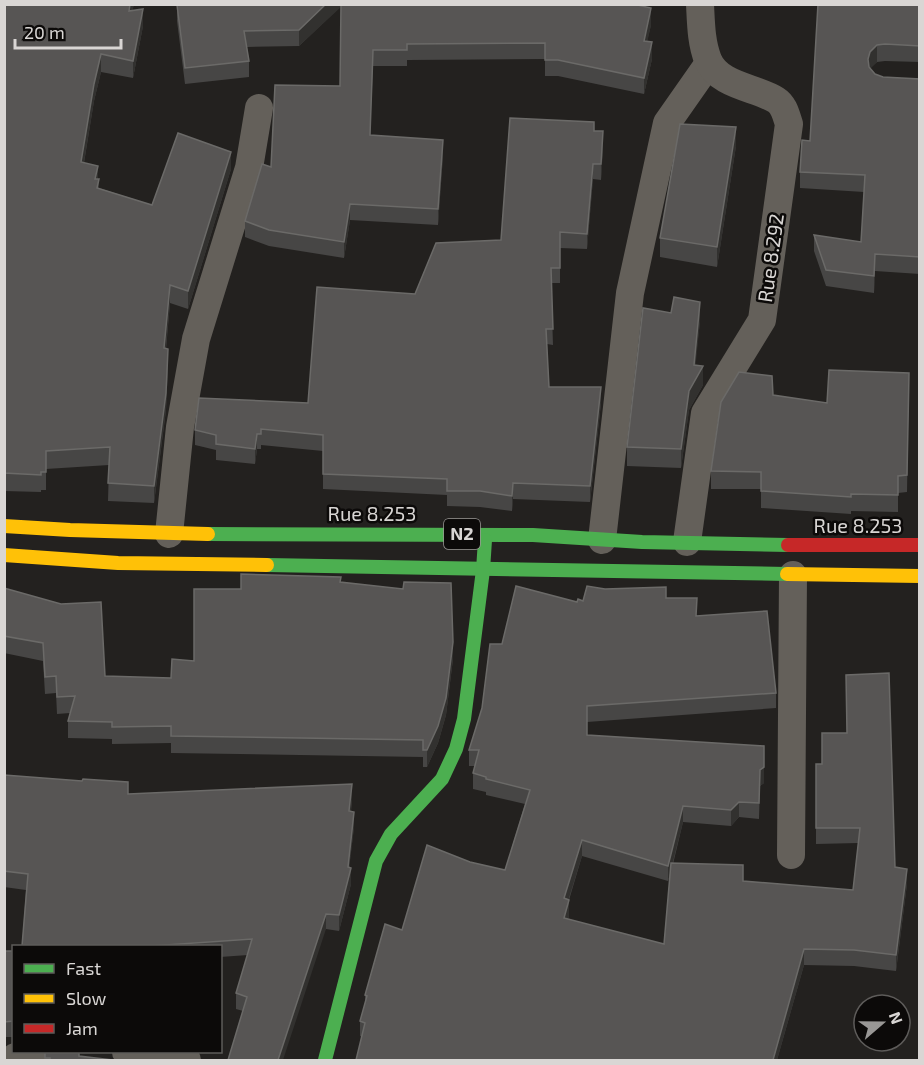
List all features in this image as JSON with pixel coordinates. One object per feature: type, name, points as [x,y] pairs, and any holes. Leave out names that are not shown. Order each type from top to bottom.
[{"type":"main road","name":"Rue 8.253","points":[[4,526],[169,534],[534,535],[602,540],[817,546],[920,545]]},
{"type":"main road","points":[[325,1060],[376,861],[391,834],[442,779],[456,749],[464,719],[483,570],[485,535]]},
{"type":"main road","name":"N2","points":[[4,555],[118,563],[920,576]]},
{"type":"street","points":[[602,540],[630,293],[662,146],[668,123],[709,63],[701,36],[700,4]]},
{"type":"street","name":"Rue 8.292","points":[[687,542],[705,413],[762,320],[789,124],[785,111],[777,100],[728,81],[709,63]]},
{"type":"street","points":[[169,534],[180,427],[196,339],[249,168],[259,108]]},
{"type":"street","points":[[791,855],[793,575]]},
{"type":"street","points":[[12,1060],[15,1057],[34,1053]]},
{"type":"street","points":[[134,1053],[187,1060]]},
{"type":"building","points":[[4,4],[130,4],[129,11],[143,9],[133,61],[101,54],[81,162],[98,166],[95,179],[99,179],[97,188],[152,205],[178,133],[231,152],[188,291],[170,285],[164,348],[168,349],[166,393],[154,486],[108,483],[110,447],[46,451],[46,472],[41,472],[41,475],[4,473]]},
{"type":"building","points":[[326,4],[299,30],[244,31],[249,61],[185,68],[177,5]]},
{"type":"building","points":[[341,4],[633,4],[651,8],[644,41],[652,42],[644,78],[558,60],[545,60],[545,43],[407,44],[407,50],[373,50],[370,135],[443,140],[438,209],[350,204],[344,242],[269,230],[245,221],[262,164],[271,167],[275,85],[340,86]]},
{"type":"building","points":[[818,4],[920,4],[920,46],[877,45],[870,52],[868,59],[869,67],[875,74],[883,77],[920,79],[920,257],[875,254],[874,276],[826,270],[814,235],[861,242],[865,175],[800,172],[802,140],[810,141]]},
{"type":"building","points":[[510,118],[594,122],[594,131],[603,131],[601,164],[593,164],[587,234],[560,232],[560,268],[551,268],[553,329],[546,329],[549,387],[601,387],[590,486],[513,483],[512,496],[480,491],[447,491],[447,479],[323,474],[323,435],[261,429],[261,434],[257,434],[255,449],[216,444],[216,435],[195,430],[199,398],[308,403],[317,287],[415,294],[436,243],[501,240]]},
{"type":"building","points":[[680,124],[736,127],[717,247],[660,238]]},
{"type":"building","points":[[674,297],[700,302],[694,365],[703,366],[689,391],[681,449],[627,447],[643,308],[671,313]]},
{"type":"building","points":[[829,370],[909,373],[907,475],[898,476],[898,495],[851,494],[851,497],[761,491],[761,472],[711,471],[721,402],[739,372],[772,376],[773,395],[827,403]]},
{"type":"building","points":[[241,574],[341,577],[340,582],[403,589],[404,582],[451,583],[453,642],[446,698],[438,726],[427,750],[423,750],[423,740],[171,736],[171,726],[112,727],[112,722],[68,721],[75,696],[57,697],[56,676],[45,677],[43,643],[4,636],[4,588],[61,604],[101,602],[105,676],[171,678],[172,659],[194,661],[194,589],[241,589]]},
{"type":"building","points":[[516,586],[577,602],[578,599],[583,601],[587,586],[605,589],[666,587],[666,598],[697,598],[696,616],[767,611],[776,693],[587,706],[587,735],[764,746],[764,767],[760,770],[759,803],[739,802],[731,810],[683,806],[668,866],[582,840],[564,898],[569,900],[564,918],[664,944],[671,863],[743,865],[743,881],[853,890],[860,828],[816,828],[816,764],[822,764],[822,733],[847,733],[846,675],[889,673],[895,867],[907,869],[896,955],[854,950],[804,949],[773,1060],[356,1060],[365,1023],[360,1021],[367,996],[365,995],[385,924],[402,930],[427,845],[470,862],[505,870],[530,790],[486,779],[486,777],[473,773],[479,750],[469,750],[482,708],[490,644],[502,644]]},
{"type":"building","points":[[4,775],[128,782],[128,794],[352,784],[349,811],[354,812],[348,867],[351,868],[339,915],[326,914],[278,1060],[228,1060],[247,997],[236,993],[252,939],[165,945],[22,945],[28,874],[4,871]]},
{"type":"building","points":[[4,951],[12,951],[12,1021],[4,1022]]},
{"type":"building","points":[[45,1053],[79,1053],[79,1056],[113,1060],[50,1060],[50,1058],[45,1058]]},
{"type":"traffic: fast","points":[[208,534],[533,535],[642,542],[788,545]]},
{"type":"traffic: fast","points":[[325,1060],[376,861],[391,834],[442,779],[456,749],[464,719],[485,540]]},
{"type":"traffic: fast","points":[[267,565],[787,574]]},
{"type":"traffic: slow","points":[[4,526],[208,534]]},
{"type":"traffic: slow","points":[[4,555],[118,563],[267,565]]},
{"type":"traffic: slow","points":[[787,574],[920,576]]},
{"type":"traffic: jam","points":[[788,545],[920,545]]}]
